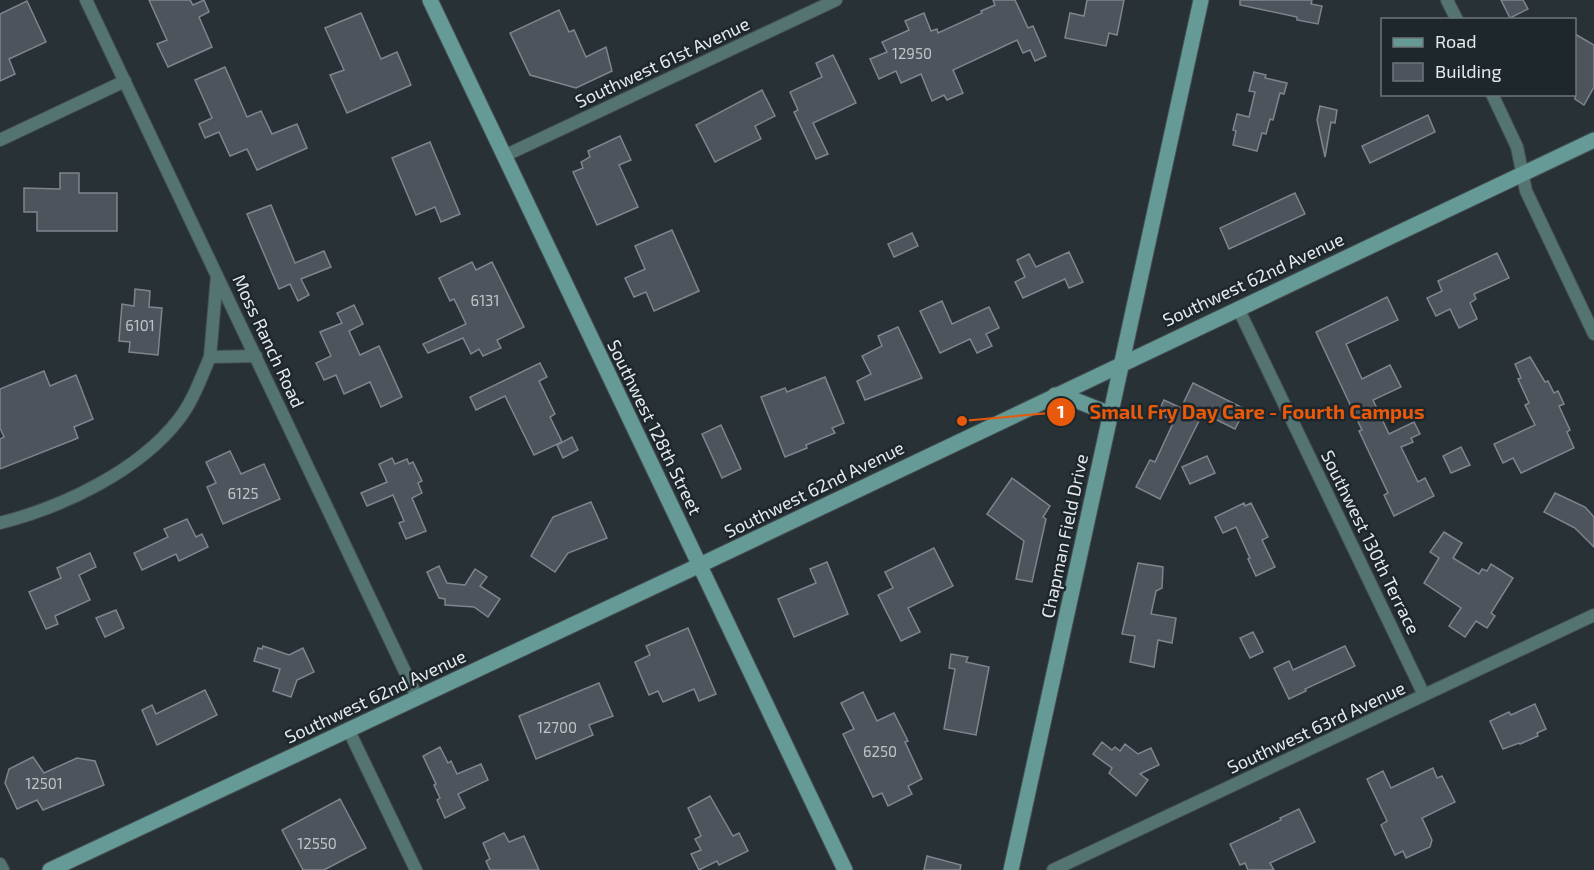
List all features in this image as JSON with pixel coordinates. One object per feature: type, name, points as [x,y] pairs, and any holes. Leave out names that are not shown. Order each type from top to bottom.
[{"type":"street","name":"Moss Ranch Road","points":[[86,0],[417,697]]},
{"type":"street","name":"Southwest 128th Street","points":[[430,0],[845,870]]},
{"type":"street","name":"Southwest 61st Avenue","points":[[504,156],[836,0]]},
{"type":"street","name":"Chapman Field Drive","points":[[1011,870],[1201,0]]},
{"type":"street","points":[[1447,0],[1456,18]]},
{"type":"street","points":[[0,140],[125,81]]},
{"type":"street","points":[[1493,96],[1517,147],[1526,191],[1594,334]]},
{"type":"street","name":"Southwest 62nd Avenue","points":[[50,870],[700,565],[1594,140]]},
{"type":"street","points":[[0,523],[45,508],[108,478],[151,448],[180,418],[210,357],[217,273]]},
{"type":"street","name":"Southwest 130th Terrace","points":[[1238,308],[1424,695]]},
{"type":"street","points":[[210,357],[256,356]]},
{"type":"street","points":[[1055,395],[1075,400],[1110,414]]},
{"type":"street","name":"Southwest 63rd Avenue","points":[[1053,870],[1594,615]]},
{"type":"street","points":[[349,730],[416,870]]},
{"type":"street","points":[[0,864],[3,870]]},
{"type":"building","points":[[149,0],[190,0],[193,5],[204,0],[209,12],[199,17],[212,47],[168,67],[157,44],[167,40]]},
{"type":"building","points":[[993,0],[1015,0],[1028,28],[1033,26],[1046,56],[1035,61],[1030,50],[1023,53],[1017,40],[953,70],[963,93],[947,100],[944,95],[932,101],[921,74],[901,83],[896,71],[879,79],[870,59],[887,52],[882,42],[909,30],[905,21],[924,13],[931,31],[937,29],[938,33],[982,13],[981,11],[995,5]]},
{"type":"building","points":[[1087,0],[1124,0],[1117,35],[1109,33],[1106,46],[1065,38],[1070,13],[1084,16]]},
{"type":"building","points":[[1240,0],[1312,0],[1311,4],[1322,6],[1318,24],[1297,20],[1297,17],[1240,5]]},
{"type":"building","points":[[1501,0],[1523,0],[1528,9],[1510,18]]},
{"type":"building","points":[[27,1],[46,42],[9,59],[15,74],[0,81],[0,14]]},
{"type":"building","points":[[559,10],[569,32],[574,30],[586,57],[606,47],[612,71],[576,88],[530,75],[510,33]]},
{"type":"building","points":[[361,13],[381,59],[397,52],[411,85],[347,113],[330,75],[344,70],[325,28]]},
{"type":"building","points":[[1576,35],[1594,45],[1594,87],[1584,105],[1575,99]]},
{"type":"building","points":[[833,55],[856,103],[813,123],[828,154],[816,159],[794,112],[798,110],[790,92],[822,77],[816,63]]},
{"type":"building","points":[[225,67],[247,117],[261,111],[272,134],[297,124],[307,148],[257,170],[247,149],[230,156],[219,132],[205,138],[199,124],[212,118],[195,80]]},
{"type":"building","points":[[1254,72],[1266,75],[1265,78],[1287,83],[1284,94],[1280,93],[1273,120],[1270,119],[1266,134],[1262,133],[1257,151],[1233,145],[1236,131],[1233,130],[1237,114],[1249,117],[1255,92],[1249,91]]},
{"type":"building","points":[[762,90],[775,116],[755,126],[761,139],[715,162],[696,125]]},
{"type":"building","points":[[1320,106],[1337,110],[1335,123],[1331,122],[1325,157],[1317,120]]},
{"type":"building","points":[[1428,115],[1435,132],[1370,163],[1362,146]]},
{"type":"building","points":[[620,136],[631,160],[619,165],[638,207],[597,225],[573,172],[583,168],[581,162],[590,157],[588,151]]},
{"type":"building","points":[[430,142],[460,214],[441,222],[435,207],[416,215],[392,158]]},
{"type":"building","points":[[60,173],[79,173],[79,193],[117,193],[117,231],[37,231],[37,212],[24,212],[24,188],[60,189]]},
{"type":"building","points":[[1295,193],[1305,214],[1229,249],[1220,228]]},
{"type":"building","points":[[271,205],[295,263],[324,251],[331,267],[301,279],[309,295],[298,301],[290,284],[279,289],[247,214]]},
{"type":"building","points":[[672,230],[699,291],[654,311],[646,292],[634,297],[625,278],[645,269],[635,246]]},
{"type":"building","points":[[912,233],[918,246],[894,257],[888,244]]},
{"type":"building","points":[[1069,252],[1083,282],[1069,288],[1065,279],[1023,298],[1015,282],[1025,277],[1017,260],[1029,254],[1036,267]]},
{"type":"building","points":[[1497,253],[1509,278],[1474,294],[1476,299],[1470,303],[1477,319],[1459,328],[1450,309],[1436,316],[1427,298],[1442,291],[1438,281]]},
{"type":"building","points":[[472,262],[476,270],[492,262],[524,327],[497,340],[501,348],[483,356],[479,349],[471,354],[463,338],[428,353],[423,344],[466,324],[454,299],[450,301],[439,278]]},
{"type":"building","points":[[135,289],[150,291],[149,307],[162,308],[158,355],[129,352],[130,342],[119,341],[122,304],[134,306]]},
{"type":"building","points":[[1387,297],[1398,320],[1346,344],[1362,379],[1390,365],[1401,387],[1373,400],[1389,434],[1414,422],[1420,434],[1411,438],[1413,442],[1401,447],[1418,482],[1425,478],[1434,496],[1394,516],[1384,495],[1388,493],[1359,431],[1362,430],[1316,332]]},
{"type":"building","points":[[942,301],[952,324],[989,307],[999,328],[986,334],[992,346],[977,353],[970,339],[940,353],[920,311]]},
{"type":"building","points":[[354,305],[363,324],[349,331],[360,355],[379,346],[402,397],[381,407],[370,382],[344,394],[336,375],[324,380],[316,363],[331,356],[320,332],[342,323],[337,313]]},
{"type":"building","points":[[898,327],[922,378],[865,400],[857,381],[871,374],[862,356],[882,346],[878,336]]},
{"type":"building","points":[[1530,357],[1554,393],[1558,391],[1564,404],[1559,406],[1570,430],[1567,432],[1574,448],[1521,473],[1513,458],[1503,463],[1494,444],[1535,425],[1525,405],[1529,403],[1518,379],[1521,378],[1515,364]]},
{"type":"building","points":[[540,363],[547,377],[539,381],[555,414],[550,417],[562,442],[534,455],[505,396],[476,410],[470,397]]},
{"type":"building","points":[[44,371],[50,386],[76,375],[93,419],[74,427],[78,438],[0,469],[0,439],[4,437],[0,428],[0,389]]},
{"type":"building","points":[[825,377],[844,423],[832,428],[835,433],[785,457],[761,397],[785,388],[787,392]]},
{"type":"building","points":[[1193,383],[1245,409],[1235,429],[1203,413],[1160,499],[1136,487],[1150,460],[1155,462],[1174,421],[1158,413],[1164,400],[1181,408]]},
{"type":"building","points":[[721,425],[741,469],[722,478],[702,434]]},
{"type":"building","points":[[572,437],[578,450],[563,458],[557,445]]},
{"type":"building","points":[[1461,447],[1470,465],[1451,473],[1443,456]]},
{"type":"building","points":[[230,451],[241,474],[264,464],[280,499],[223,524],[207,487],[216,483],[206,462]]},
{"type":"building","points":[[1207,456],[1215,473],[1190,484],[1182,467]]},
{"type":"building","points":[[392,458],[395,464],[407,459],[409,464],[413,462],[422,481],[418,483],[422,493],[412,498],[426,531],[406,539],[399,523],[404,521],[393,495],[367,506],[361,493],[387,482],[379,464]]},
{"type":"building","points":[[1012,478],[1050,506],[1043,517],[1046,519],[1032,582],[1016,579],[1024,541],[987,514]]},
{"type":"building","points":[[1555,493],[1585,507],[1594,517],[1594,547],[1575,528],[1544,512]]},
{"type":"building","points":[[591,502],[607,538],[568,553],[555,572],[531,556],[553,517]]},
{"type":"building","points":[[1244,503],[1245,506],[1251,503],[1268,537],[1262,540],[1275,567],[1256,576],[1236,527],[1223,533],[1215,517]]},
{"type":"building","points":[[187,519],[196,537],[202,534],[208,547],[179,561],[176,554],[142,570],[134,553],[168,537],[164,529]]},
{"type":"building","points":[[1444,532],[1462,543],[1453,558],[1479,574],[1482,569],[1487,571],[1491,564],[1513,578],[1491,613],[1495,616],[1487,628],[1476,621],[1465,637],[1449,626],[1461,608],[1424,583],[1439,558],[1430,552]]},
{"type":"building","points":[[934,548],[953,586],[908,608],[920,632],[901,641],[878,595],[893,588],[885,572]]},
{"type":"building","points":[[90,553],[96,567],[79,575],[90,600],[55,616],[58,624],[46,629],[29,592],[61,578],[57,568]]},
{"type":"building","points":[[827,562],[848,614],[794,637],[778,599],[816,583],[810,569]]},
{"type":"building","points":[[1138,563],[1163,567],[1162,588],[1156,591],[1151,614],[1176,618],[1172,643],[1158,640],[1154,667],[1130,662],[1135,636],[1122,634]]},
{"type":"building","points":[[439,566],[447,583],[465,585],[475,569],[487,577],[480,586],[500,599],[488,617],[474,607],[445,605],[445,599],[439,598],[427,572]]},
{"type":"building","points":[[116,610],[124,628],[105,637],[96,618]]},
{"type":"building","points":[[688,628],[716,694],[699,701],[694,689],[663,702],[658,691],[649,695],[635,662],[650,655],[646,646]]},
{"type":"building","points":[[1253,632],[1263,652],[1250,658],[1240,638]]},
{"type":"building","points":[[263,646],[289,655],[303,648],[314,672],[297,680],[291,697],[273,691],[280,669],[254,661],[258,648],[262,649]]},
{"type":"building","points":[[1345,646],[1355,666],[1289,699],[1274,668],[1289,661],[1293,670]]},
{"type":"building","points":[[951,654],[968,657],[966,662],[989,667],[976,735],[944,729],[955,669],[949,668]]},
{"type":"building","points":[[599,683],[613,716],[589,725],[593,735],[536,759],[519,716]]},
{"type":"building","points":[[205,690],[217,715],[157,745],[142,710],[152,705],[156,714]]},
{"type":"building","points":[[863,692],[877,721],[894,713],[908,741],[905,742],[922,779],[908,786],[912,794],[888,806],[882,793],[873,797],[843,734],[854,729],[841,703]]},
{"type":"building","points":[[1535,704],[1546,729],[1537,733],[1538,736],[1503,749],[1490,721],[1509,712],[1511,715]]},
{"type":"building","points":[[1102,742],[1112,750],[1115,747],[1120,751],[1125,744],[1138,754],[1151,748],[1159,765],[1140,774],[1148,780],[1136,796],[1109,773],[1112,768],[1093,754]]},
{"type":"building","points":[[440,747],[448,763],[451,761],[457,774],[481,764],[488,780],[458,794],[465,808],[445,818],[437,800],[440,798],[434,785],[436,784],[423,756]]},
{"type":"building","points":[[33,757],[44,773],[77,758],[95,761],[104,785],[43,810],[37,800],[17,809],[5,783],[9,769]]},
{"type":"building","points":[[1433,768],[1437,778],[1442,776],[1455,802],[1422,818],[1432,840],[1430,847],[1406,858],[1403,851],[1395,855],[1381,825],[1387,821],[1367,779],[1383,771],[1391,788]]},
{"type":"building","points":[[710,796],[733,836],[739,833],[748,851],[719,865],[717,861],[699,870],[691,854],[701,850],[695,839],[701,836],[688,808]]},
{"type":"building","points":[[340,799],[366,848],[324,870],[303,870],[282,830]]},
{"type":"building","points":[[1299,809],[1315,842],[1270,863],[1274,870],[1248,870],[1245,863],[1240,865],[1230,844]]},
{"type":"building","points":[[504,833],[509,842],[524,836],[539,870],[490,870],[486,861],[490,859],[483,843]]},
{"type":"building","points":[[927,856],[961,865],[960,870],[924,870]]},
{"type":"place","name":"Small Fry Day Care - Fourth Campus","points":[[962,421]]}]
